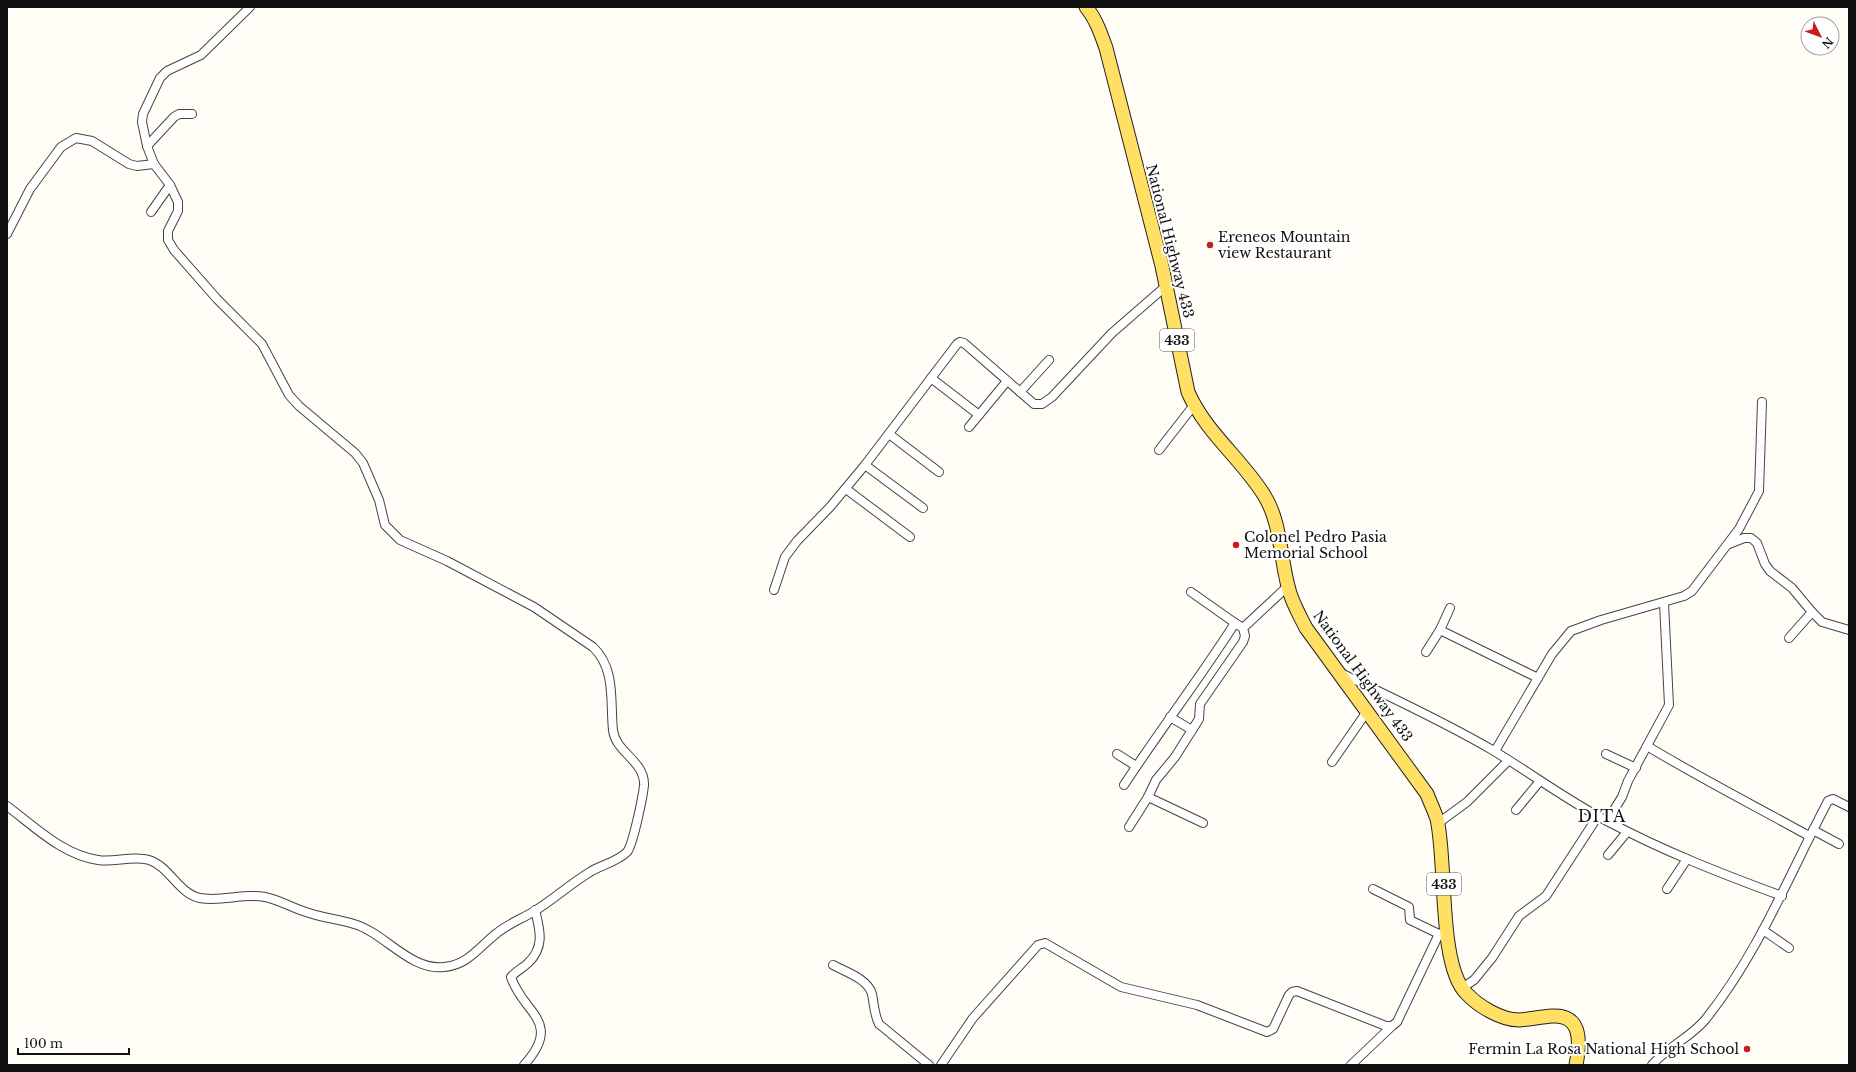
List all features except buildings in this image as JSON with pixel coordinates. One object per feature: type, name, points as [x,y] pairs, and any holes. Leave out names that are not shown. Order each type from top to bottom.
[{"type":"main road","name":"National Highway 433","points":[[1086,7],[1091,12],[1106,48],[1166,286],[1185,380],[1194,405],[1206,425],[1264,495],[1274,515],[1288,586],[1294,604],[1306,628],[1368,710],[1427,794],[1437,824],[1443,932],[1456,980],[1476,1002],[1503,1016],[1518,1020],[1554,1016],[1564,1018],[1574,1023],[1579,1034],[1576,1065]]},
{"type":"street","points":[[7,806],[68,851],[98,860],[143,859],[152,861],[159,864],[191,895],[199,898],[250,896],[265,897],[308,913],[354,924],[369,929],[421,965],[432,968],[456,965],[470,958],[497,933],[535,910],[591,871],[626,853],[631,846],[641,803],[643,776],[640,768],[614,736],[612,694],[603,659],[593,647],[534,607],[446,561],[400,540],[394,535],[385,525],[378,500],[363,463],[355,453],[299,406],[289,395],[262,344],[217,298],[174,250],[168,240],[168,231],[178,211],[178,202],[170,185],[154,164],[147,146],[142,122],[143,114],[160,78],[167,71],[201,55],[250,7]]},
{"type":"street","points":[[147,146],[174,117],[180,114],[192,114]]},
{"type":"street","points":[[7,234],[30,189],[61,147],[76,138],[92,140],[129,164],[137,166],[154,164]]},
{"type":"street","points":[[151,212],[170,185]]},
{"type":"street","points":[[774,590],[785,557],[797,541],[846,489],[956,344],[960,342],[970,348],[1034,404],[1042,404],[1052,397],[1112,333],[1166,286]]},
{"type":"street","points":[[1020,392],[1049,360]]},
{"type":"street","points":[[931,378],[979,415]]},
{"type":"street","points":[[969,427],[1007,381]]},
{"type":"street","points":[[1495,751],[1552,654],[1571,632],[1601,620],[1664,603],[1684,596],[1692,591],[1724,546],[1740,528],[1759,491],[1762,402]]},
{"type":"street","points":[[1159,450],[1194,405]]},
{"type":"street","points":[[889,434],[939,472]]},
{"type":"street","points":[[865,465],[923,508]]},
{"type":"street","points":[[846,489],[910,536]]},
{"type":"street","points":[[1724,546],[1744,538],[1751,538],[1757,542],[1765,564],[1770,571],[1792,588],[1822,622],[1849,630]]},
{"type":"street","points":[[1243,628],[1288,586]]},
{"type":"street","points":[[1129,828],[1148,797],[1156,780],[1175,758],[1199,719],[1200,704],[1246,636],[1243,628],[1191,592]]},
{"type":"street","points":[[1607,821],[1622,797],[1669,704],[1664,603]]},
{"type":"street","points":[[1426,652],[1440,630],[1450,608]]},
{"type":"street","points":[[1789,638],[1812,612]]},
{"type":"street","points":[[1124,785],[1170,717],[1210,662],[1235,622]]},
{"type":"street","points":[[1440,630],[1538,678]]},
{"type":"street","points":[[1338,672],[1418,710],[1495,751],[1540,782],[1627,832],[1782,896]]},
{"type":"street","points":[[1332,762],[1368,710]]},
{"type":"street","points":[[1170,717],[1192,730]]},
{"type":"street","points":[[1647,746],[1703,780],[1733,793],[1811,833],[1839,844]]},
{"type":"street","points":[[1117,754],[1136,766]]},
{"type":"street","points":[[1606,754],[1636,768]]},
{"type":"street","points":[[1437,824],[1467,802],[1508,761]]},
{"type":"street","points":[[1516,810],[1540,782]]},
{"type":"street","points":[[1148,797],[1203,823]]},
{"type":"street","points":[[1652,1065],[1665,1052],[1704,1022],[1733,982],[1782,896],[1811,833],[1828,801],[1833,799],[1849,807]]},
{"type":"street","points":[[1462,988],[1474,980],[1492,958],[1519,916],[1546,896],[1598,816]]},
{"type":"street","points":[[1608,855],[1627,832]]},
{"type":"street","points":[[1667,889],[1687,858]]},
{"type":"street","points":[[1351,1065],[1397,1022],[1443,932],[1410,920],[1409,907],[1372,889]]},
{"type":"street","points":[[524,1065],[538,1045],[541,1033],[533,1011],[514,986],[511,977],[528,964],[536,955],[540,946],[541,933],[535,910]]},
{"type":"street","points":[[1763,930],[1789,948]]},
{"type":"street","points":[[941,1065],[973,1018],[1038,945],[1042,943],[1045,943],[1121,987],[1197,1005],[1267,1032],[1273,1029],[1288,995],[1297,991],[1386,1026],[1392,1026]]},
{"type":"street","points":[[833,965],[866,983],[870,988],[879,1024],[929,1065]]},
{"type":"place","name":"Ereneos Mountain view Restaurant","points":[[1210,245]]},
{"type":"place","name":"Colonel Pedro Pasia Memorial School","points":[[1236,545]]},
{"type":"place","name":"Fermin La Rosa National High School","points":[[1747,1049]]},
{"type":"district","name":"DITA","points":[[1602,816]]}]
